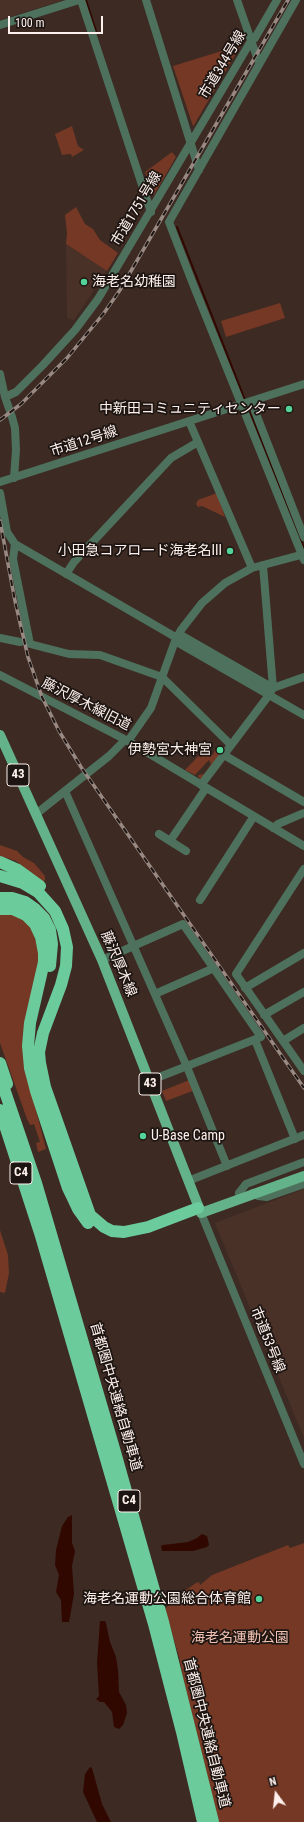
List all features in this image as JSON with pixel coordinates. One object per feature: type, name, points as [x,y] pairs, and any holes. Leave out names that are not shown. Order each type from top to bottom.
[{"type":"highway","points":[[0,862],[26,875],[46,892],[56,908],[63,929],[67,947],[66,966],[61,985],[42,1033],[39,1052],[40,1063],[45,1087],[90,1215],[96,1222],[104,1227],[112,1231],[124,1232],[148,1227],[200,1210]]},
{"type":"highway","points":[[0,876],[23,883],[38,892],[54,911],[63,929]]},
{"type":"highway","points":[[0,898],[12,898],[30,905],[40,913],[47,923],[52,944],[49,968],[30,1024]]},
{"type":"highway","points":[[0,909],[13,909],[26,915],[35,924],[41,937],[44,962],[30,1024],[28,1046],[32,1079],[68,1188],[85,1220],[93,1228],[105,1235],[116,1238],[127,1238],[161,1229],[200,1210]]},
{"type":"highway","points":[[0,1063],[28,1149],[36,1182]]},
{"type":"highway","name":"首都圏中央連絡自動車道","points":[[0,1077],[36,1182],[91,1368],[160,1614],[213,1822]]},
{"type":"highway","name":"首都圏中央連絡自動車道","points":[[0,1110],[41,1236],[154,1624],[182,1732],[203,1822]]},
{"type":"highway","points":[[0,1132],[41,1236]]},
{"type":"main road","name":"藤沢厚木線","points":[[0,735],[102,960],[148,1081],[200,1210]]},
{"type":"main road","points":[[200,1210],[253,1193],[304,1170]]},
{"type":"main road","points":[[200,1210],[239,1193],[289,1178],[304,1176]]},
{"type":"street","points":[[0,25],[80,0],[151,212]]},
{"type":"street","points":[[146,0],[192,143],[199,170]]},
{"type":"street","points":[[237,0],[259,64]]},
{"type":"street","name":"市道344号線","points":[[192,143],[277,0]]},
{"type":"street","points":[[296,0],[170,222],[193,284],[247,403],[304,537]]},
{"type":"street","name":"市道1751号線","points":[[5,397],[16,392],[75,330],[98,299],[192,143]]},
{"type":"street","points":[[0,374],[5,397],[15,428],[16,450],[14,478]]},
{"type":"street","name":"市道12号線","points":[[0,482],[304,384]]},
{"type":"street","points":[[36,814],[126,741],[151,708],[177,638],[194,612],[212,593],[231,579],[252,568],[303,555],[247,403]]},
{"type":"street","points":[[188,421],[252,568]]},
{"type":"street","points":[[66,574],[74,562],[171,458],[198,442]]},
{"type":"street","points":[[0,492],[8,532],[15,544],[271,691],[304,714]]},
{"type":"street","points":[[15,544],[13,559],[30,644],[69,654],[100,655],[162,677],[231,745]]},
{"type":"street","points":[[263,565],[271,691]]},
{"type":"street","points":[[0,638],[20,642]]},
{"type":"street","name":"藤沢厚木線旧道","points":[[0,675],[126,741],[304,846]]},
{"type":"street","points":[[170,841],[203,786],[271,691],[304,678]]},
{"type":"street","points":[[224,755],[304,802]]},
{"type":"street","points":[[66,791],[187,1067],[226,1166]]},
{"type":"street","points":[[273,828],[278,824],[304,813]]},
{"type":"street","points":[[200,900],[254,816]]},
{"type":"street","points":[[159,834],[186,851]]},
{"type":"street","points":[[303,1069],[236,974],[304,869]]},
{"type":"street","points":[[102,960],[183,924],[261,1037],[148,1081]]},
{"type":"street","points":[[245,988],[304,953]]},
{"type":"street","points":[[155,994],[214,968]]},
{"type":"street","points":[[264,1015],[304,992]]},
{"type":"street","points":[[283,1041],[304,1028]]},
{"type":"street","points":[[254,1040],[294,1138]]},
{"type":"street","points":[[188,1181],[304,1135]]},
{"type":"street","points":[[239,1193],[246,1184],[304,1162]]},
{"type":"street","points":[[253,1193],[258,1196],[267,1197],[304,1184]]},
{"type":"street","name":"市道53号線","points":[[200,1210],[304,1464]]},
{"type":"shaded area","points":[[0,0],[63,0],[0,20]]},
{"type":"shaded area","name":"海老名幼稚園","points":[[66,244],[107,271],[74,320],[67,318]]},
{"type":"shaded area","points":[[304,1189],[304,1438],[215,1223]]},
{"type":"shaded area","points":[[72,1515],[72,1543],[75,1551],[72,1566],[74,1594],[69,1622],[62,1622],[61,1600],[56,1592],[59,1575],[55,1565],[56,1550],[62,1526],[68,1517]]},
{"type":"shaded area","points":[[202,1534],[207,1536],[209,1545],[207,1547],[193,1551],[162,1551],[161,1546],[163,1545],[188,1542]]},
{"type":"shaded area","points":[[100,1621],[105,1621],[106,1623],[110,1642],[116,1657],[119,1692],[126,1705],[127,1713],[123,1725],[119,1729],[114,1727],[112,1712],[104,1702],[100,1702],[96,1699],[99,1696],[97,1663]]},
{"type":"shaded area","points":[[90,1767],[92,1768],[102,1804],[111,1822],[97,1822],[83,1792],[85,1774]]},
{"type":"green space","points":[[241,45],[194,125],[193,126],[173,66]]},
{"type":"green space","points":[[72,126],[78,146],[84,150],[72,157],[71,154],[62,155],[55,134]]},
{"type":"green space","points":[[172,152],[176,157],[154,195],[145,172]]},
{"type":"green space","points":[[76,207],[85,224],[93,229],[100,240],[118,253],[107,271],[66,244],[67,233],[65,215]]},
{"type":"green space","points":[[280,303],[285,318],[226,337],[221,321]]},
{"type":"green space","points":[[217,493],[225,517],[202,506],[198,507],[196,504],[198,500]]},
{"type":"green space","points":[[210,749],[209,753],[213,755],[215,749],[221,754],[201,780],[198,775],[204,774],[207,770],[211,764],[209,760],[195,775],[185,770],[204,750],[206,751]]},
{"type":"green space","points":[[0,845],[17,851],[23,857],[34,863],[45,876],[45,880],[43,882],[16,861],[0,856]]},
{"type":"green space","points":[[0,915],[15,915],[24,920],[31,927],[40,953],[29,1083],[46,1149],[38,1152],[36,1143],[40,1142],[34,1124],[30,1125],[27,1119],[0,1043]]},
{"type":"green space","points":[[189,1080],[195,1090],[166,1101],[162,1091]]},
{"type":"green space","points":[[0,1230],[8,1255],[9,1273],[5,1293],[0,1292]]},
{"type":"green space","name":"海老名運動公園","points":[[304,1543],[304,1822],[217,1822],[189,1710],[179,1657],[165,1609],[177,1596],[196,1583],[199,1582],[200,1585],[212,1575],[288,1545],[290,1548]]},
{"type":"waterway","points":[[86,0],[96,31]]},
{"type":"waterway","points":[[177,227],[245,400]]},
{"type":"waterway","points":[[247,404],[304,548]]},
{"type":"railway","points":[[0,420],[21,404],[67,358],[104,313],[120,290],[288,0]]},
{"type":"railway","points":[[0,521],[15,601],[28,657],[42,697],[59,731],[81,767],[304,1088]]},
{"type":"place","name":"海老名幼稚園","points":[[84,282]]},
{"type":"place","name":"中新田コミュニティセンター","points":[[289,409]]},
{"type":"place","name":"小田急コアロード海老名III","points":[[230,551]]},
{"type":"place","name":"伊勢宮大神宮","points":[[220,750]]},
{"type":"place","name":"U-Base Camp","points":[[143,1136]]},
{"type":"place","name":"海老名運動公園総合体育館","points":[[259,1599]]}]
